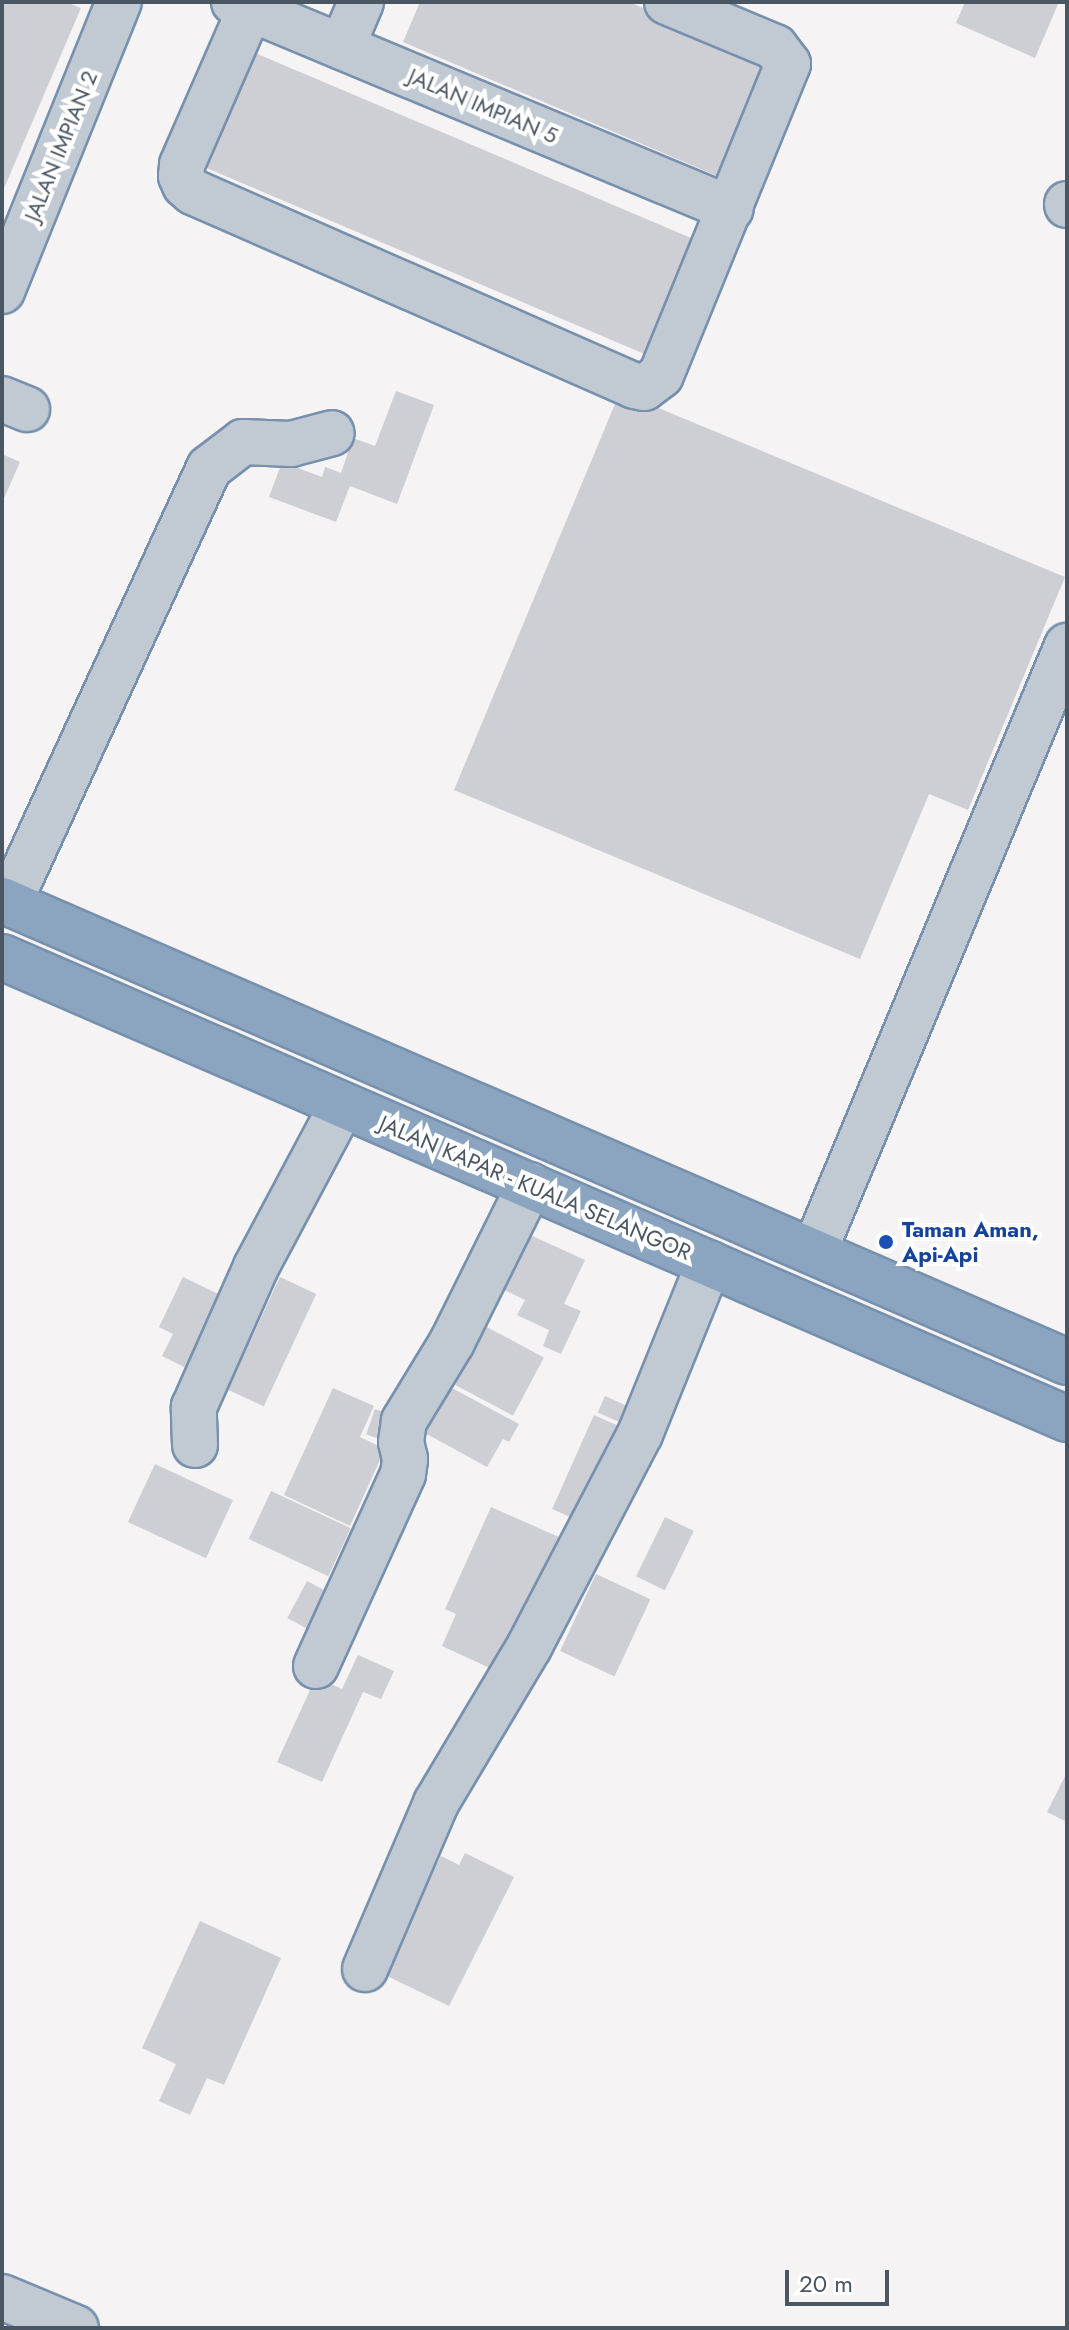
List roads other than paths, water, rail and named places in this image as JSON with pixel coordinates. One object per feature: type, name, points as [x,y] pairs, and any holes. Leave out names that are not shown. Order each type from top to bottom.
[{"type":"highway","points":[[5,902],[1067,1362]]},
{"type":"highway","name":"JALAN KAPAR - KUALA SELANGOR","points":[[2,957],[1067,1419]]},
{"type":"street","name":"JALAN IMPIAN 2","points":[[2,291],[119,2]]},
{"type":"street","points":[[342,47],[361,2]]},
{"type":"street","points":[[242,5],[182,165],[181,176],[185,185],[193,192],[644,388],[661,375],[788,64],[775,47],[667,2]]},
{"type":"street","name":"JALAN IMPIAN 5","points":[[242,5],[731,209]]},
{"type":"street","points":[[5,902],[209,468],[243,442],[291,444],[332,433]]},
{"type":"street","points":[[814,1252],[1067,646]]},
{"type":"street","points":[[195,1445],[194,1407],[256,1267],[342,1105]]},
{"type":"street","points":[[316,1666],[403,1474],[405,1459],[401,1442],[404,1421],[452,1342],[530,1185]]},
{"type":"street","points":[[365,1969],[436,1803],[529,1647],[640,1434],[709,1263]]},
{"type":"street","points":[[2,2297],[76,2328]]},
{"type":"place","name":"Taman Aman, Api-Api","points":[[886,1242]]}]
